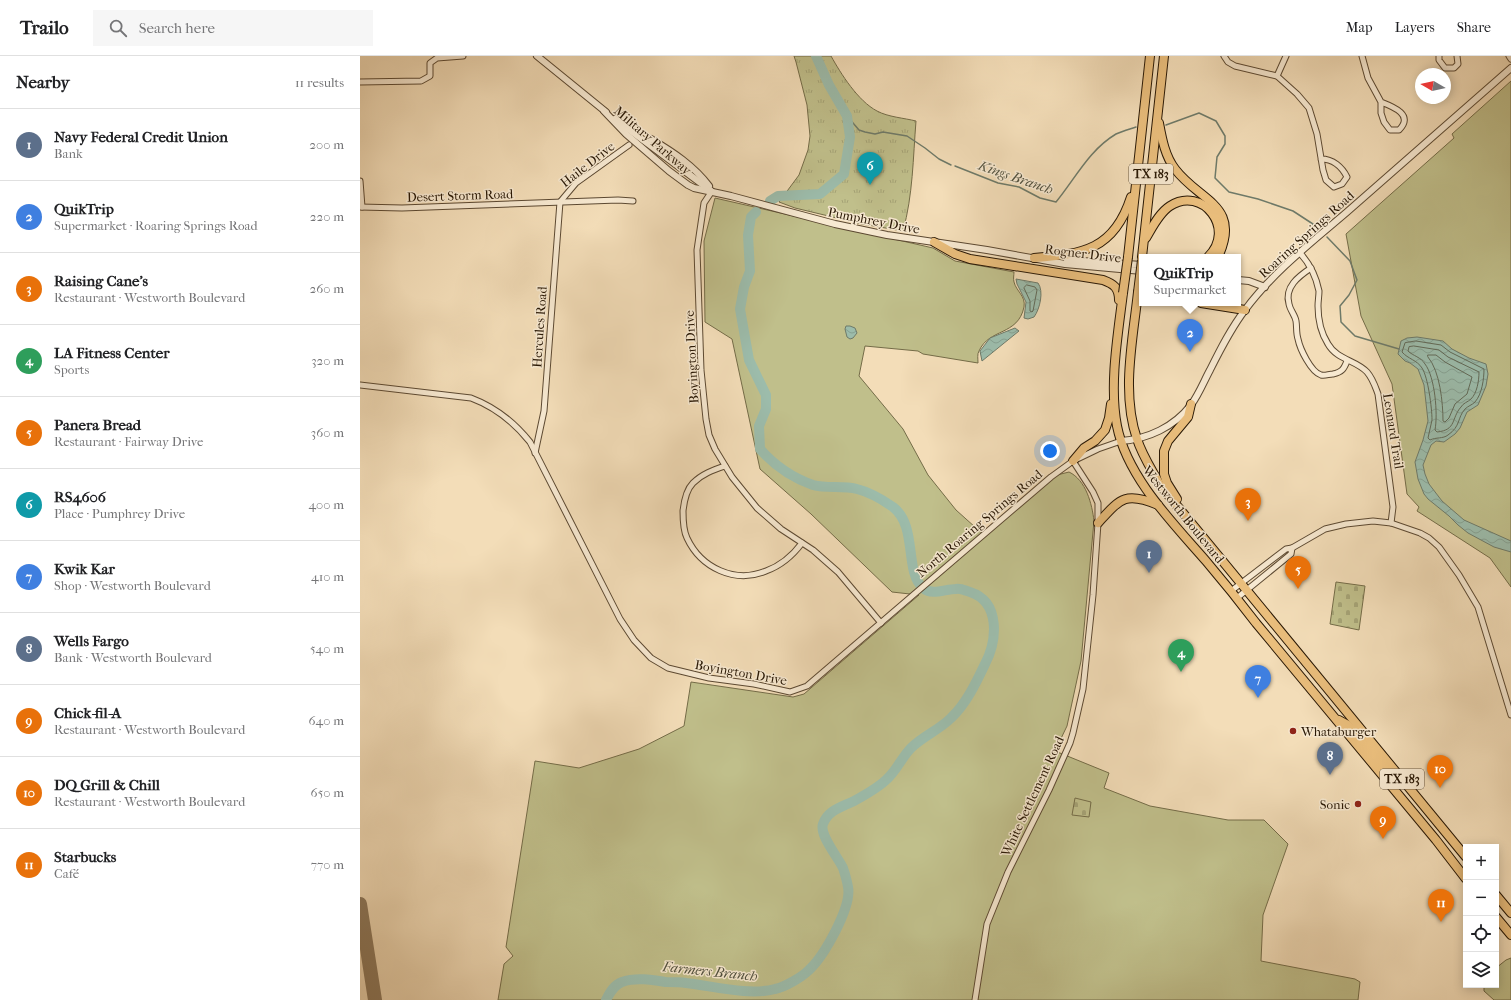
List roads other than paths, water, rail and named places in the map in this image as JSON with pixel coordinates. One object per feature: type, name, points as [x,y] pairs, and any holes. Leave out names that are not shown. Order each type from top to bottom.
[{"type":"main road","name":"Westworth Boulevard","points":[[1150,56],[1115,367],[1115,417],[1124,451],[1137,476],[1159,506],[1234,594],[1285,658],[1436,840],[1463,875]]},
{"type":"main road","name":"Westworth Boulevard","points":[[1143,254],[1164,56]]},
{"type":"main road","points":[[1148,83],[1161,84]]},
{"type":"main road","points":[[1157,116],[1163,145],[1168,158],[1182,178],[1217,208],[1222,216],[1226,226],[1224,244],[1219,254]]},
{"type":"main road","points":[[1034,258],[1065,256],[1100,244],[1113,232],[1121,221],[1129,205],[1136,181]]},
{"type":"main road","points":[[1144,241],[1158,218],[1168,207],[1183,201],[1199,203],[1206,206],[1212,212],[1218,227],[1218,242],[1210,254]]},
{"type":"main road","points":[[934,242],[955,254],[970,259],[1103,280],[1111,283],[1119,291],[1119,327]]},
{"type":"main road","name":"Westworth Boulevard","points":[[1139,285],[1129,368],[1131,408],[1137,440],[1160,485],[1463,853]]},
{"type":"main road","points":[[1220,306],[1245,310]]},
{"type":"main road","points":[[1115,367],[1129,368]]},
{"type":"main road","points":[[1073,461],[1084,448],[1104,430],[1109,418],[1114,384]]},
{"type":"main road","points":[[1191,404],[1188,417],[1168,441],[1164,452],[1163,464],[1167,483],[1191,517],[1194,526]]},
{"type":"main road","points":[[1098,524],[1115,505],[1126,498],[1135,497],[1159,506]]},
{"type":"main road","points":[[1285,658],[1296,664],[1323,698],[1332,700],[1335,697]]},
{"type":"main road","points":[[1336,720],[1348,725],[1394,780],[1398,781],[1401,779]]},
{"type":"main road","points":[[1499,899],[1511,913]]},
{"type":"main road","points":[[1499,921],[1511,935]]},
{"type":"street","points":[[360,82],[421,81],[430,76],[430,63],[437,58],[463,56]]},
{"type":"street","name":"Military Parkway","points":[[537,56],[604,111],[712,191]]},
{"type":"street","points":[[1224,56],[1228,62],[1235,66],[1277,76],[1297,94],[1309,108],[1317,134],[1322,159],[1322,170],[1326,180],[1334,187],[1342,184],[1347,177],[1344,170],[1328,159],[1322,159]]},
{"type":"street","points":[[1277,76],[1286,56]]},
{"type":"street","points":[[1362,56],[1368,78],[1381,102],[1381,113],[1384,122],[1390,130],[1399,130],[1403,126],[1404,118],[1400,111],[1393,106],[1381,102]]},
{"type":"street","points":[[1439,56],[1439,60],[1445,68],[1454,68],[1458,64],[1457,56]]},
{"type":"street","name":"Roaring Springs Road","points":[[1121,441],[1137,440],[1162,429],[1179,418],[1191,404],[1221,349],[1245,310],[1265,286],[1300,253],[1511,68]]},
{"type":"street","name":"Military Parkway","points":[[604,111],[651,139],[698,177],[712,191]]},
{"type":"street","name":"Military Parkway","points":[[604,111],[626,134],[688,185],[694,188],[712,191]]},
{"type":"street","name":"Haile Drive","points":[[560,202],[576,183],[629,145]]},
{"type":"street","points":[[360,181],[361,207]]},
{"type":"street","name":"Pumphrey Drive","points":[[712,191],[835,224],[1034,258]]},
{"type":"street","name":"Boyington Drive","points":[[360,385],[458,396],[482,402],[507,418],[519,428],[530,442],[620,619],[638,644],[651,658],[668,668],[709,678],[754,684],[790,692],[807,686],[881,623],[838,572],[802,543],[780,529],[757,508],[732,477],[715,449],[709,435],[706,420],[701,362],[698,250],[704,203],[712,191]]},
{"type":"street","name":"Desert Storm Road","points":[[361,207],[402,208],[618,200],[633,201]]},
{"type":"street","name":"Hercules Road","points":[[535,453],[544,411],[560,202]]},
{"type":"street","name":"Leonard Trail","points":[[1300,253],[1309,263],[1319,292],[1319,321],[1328,344],[1339,357],[1367,372],[1373,381],[1378,394],[1393,506],[1392,523]]},
{"type":"street","name":"Rogner Drive","points":[[1034,258],[1139,265]]},
{"type":"street","name":"Rogner Drive","points":[[1034,258],[1066,264],[1139,271]]},
{"type":"street","points":[[1311,268],[1298,276],[1292,285],[1288,300],[1295,317],[1298,339],[1303,353],[1313,368],[1321,375],[1340,372],[1345,368],[1347,361]]},
{"type":"street","points":[[1241,280],[1265,286]]},
{"type":"street","name":"North Roaring Springs Road","points":[[881,623],[917,590],[1051,477],[1073,461],[1098,449],[1121,441]]},
{"type":"street","name":"White Settlement Road","points":[[975,1000],[987,924],[1008,872],[1049,790],[1073,733],[1081,703],[1085,674],[1098,524],[1098,503],[1093,492],[1073,461]]},
{"type":"street","points":[[725,466],[703,475],[692,483],[685,497],[683,508],[684,530],[694,551],[702,560],[714,569],[736,576],[746,575],[766,571],[788,558],[802,543]]},
{"type":"street","points":[[1234,594],[1244,587],[1286,549],[1292,548],[1325,529],[1346,524],[1373,521],[1392,523],[1420,533],[1429,538],[1439,547],[1459,575],[1478,607],[1511,715]]},
{"type":"street","points":[[1234,594],[1291,554],[1292,548]]},
{"type":"water","points":[[1016,279],[1038,283],[1040,286],[1041,295],[1038,309],[1034,317],[1028,319],[1024,318],[1026,302]]},
{"type":"water","points":[[846,326],[855,328],[857,333],[853,338],[850,339],[847,337],[845,329]]},
{"type":"water","points":[[1015,328],[1019,331],[982,361],[980,351],[990,338]]},
{"type":"water","points":[[1417,337],[1443,341],[1452,349],[1469,358],[1486,364],[1488,374],[1486,386],[1478,405],[1467,412],[1460,428],[1455,434],[1444,442],[1436,441],[1431,445],[1423,465],[1429,484],[1442,501],[1464,520],[1511,541],[1511,552],[1494,547],[1468,533],[1424,494],[1418,479],[1415,462],[1428,421],[1424,385],[1418,369],[1405,361],[1398,354],[1401,341],[1407,338]]},
{"type":"waterway","name":"Farmers Branch","points":[[770,201],[778,196],[820,194],[844,174],[850,137],[847,116],[829,85],[816,56]]},
{"type":"waterway","name":"Kings Branch","points":[[1166,125],[1199,113],[1216,121],[1225,136],[1225,144],[1217,157],[1215,178],[1229,192],[1258,199],[1293,211],[1316,226]]},
{"type":"waterway","name":"Kings Branch","points":[[847,116],[859,130],[875,134],[883,132],[907,136],[939,159],[951,165]]},
{"type":"waterway","name":"Kings Branch","points":[[955,166],[998,183],[1019,187],[1040,198],[1056,202],[1083,165],[1098,148],[1116,134],[1136,127]]},
{"type":"waterway","name":"Farmers Branch","points":[[606,1000],[614,987],[627,980],[644,979],[666,982],[681,982],[731,990],[765,991],[779,988],[788,984],[809,970],[822,954],[836,931],[846,906],[848,896],[848,885],[843,868],[824,834],[823,824],[825,819],[832,812],[876,788],[894,772],[911,748],[936,730],[956,712],[966,700],[982,671],[989,655],[994,634],[992,613],[987,604],[980,597],[960,589],[930,592],[923,588],[917,581],[906,525],[901,515],[893,507],[876,496],[857,489],[818,486],[798,479],[771,460],[760,449],[759,426],[766,409],[766,395],[749,360],[740,309],[744,287],[750,271],[748,235],[751,217],[756,212]]},
{"type":"waterway","name":"Kings Branch","points":[[1327,237],[1350,261],[1357,280],[1349,295],[1340,306],[1341,322],[1355,336],[1399,349]]},
{"type":"place","name":"RS4606","points":[[870,185]]},
{"type":"place","name":"QuikTrip","points":[[1190,352]]},
{"type":"place","name":"Raising Cane's","points":[[1248,521]]},
{"type":"place","name":"Navy Federal Credit Union","points":[[1149,573]]},
{"type":"place","name":"Panera Bread","points":[[1298,589]]},
{"type":"place","name":"LA Fitness Center","points":[[1181,672]]},
{"type":"place","name":"Kwik Kar","points":[[1258,698]]},
{"type":"place","name":"Whataburger","points":[[1293,731]]},
{"type":"place","name":"Wells Fargo","points":[[1330,775]]},
{"type":"place","name":"DQ Grill & Chill","points":[[1440,788]]},
{"type":"place","name":"Sonic","points":[[1358,804]]},
{"type":"place","name":"Chick-fil-A","points":[[1383,839]]},
{"type":"place","name":"Starbucks","points":[[1441,922]]}]
